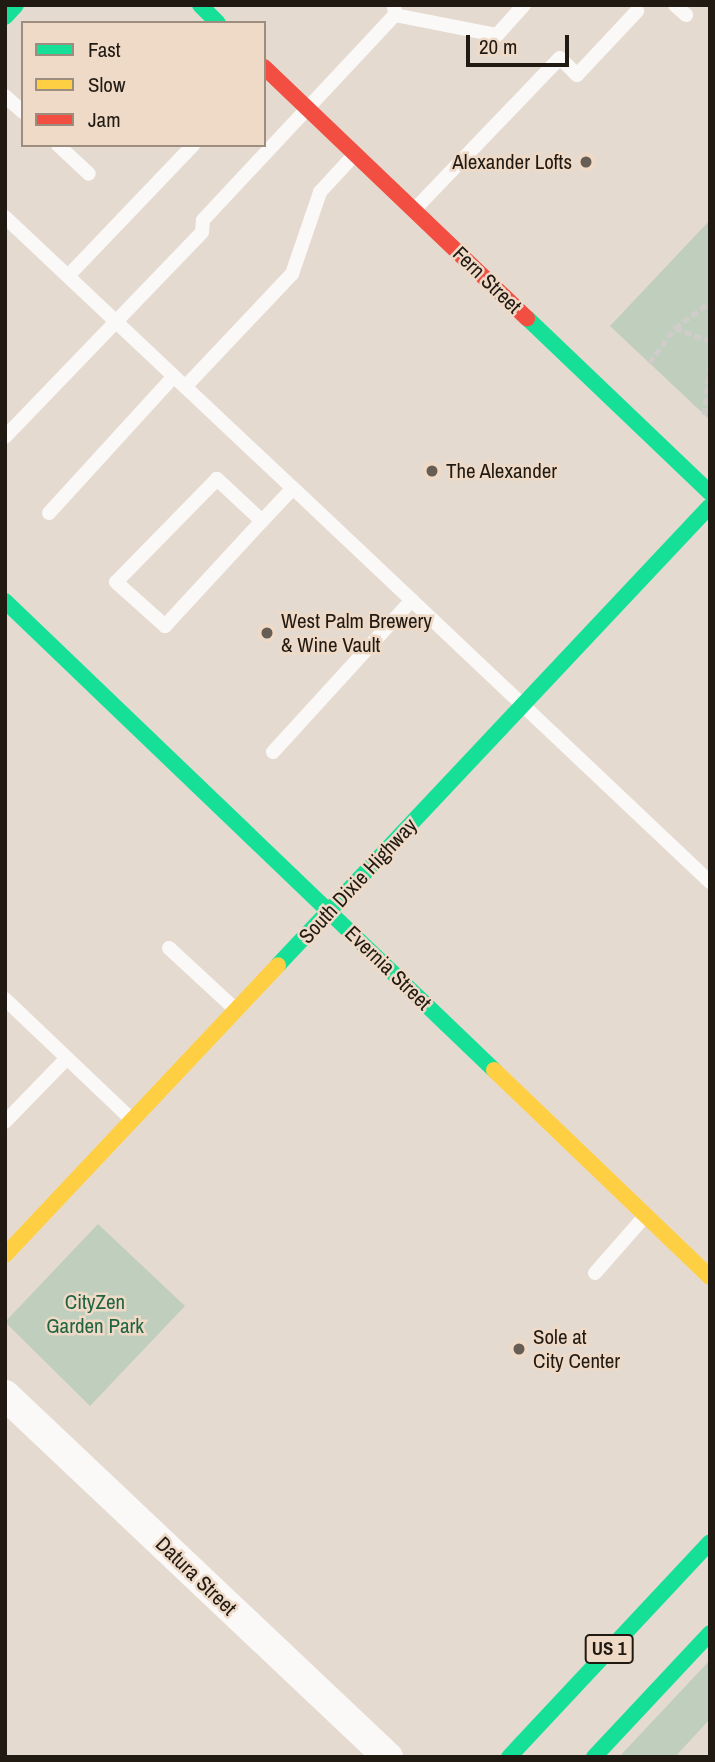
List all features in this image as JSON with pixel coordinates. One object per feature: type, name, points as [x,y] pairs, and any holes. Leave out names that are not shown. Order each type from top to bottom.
[{"type":"street","points":[[5,17],[16,5]]},
{"type":"street","points":[[200,5],[216,21]]},
{"type":"street","name":"Fern Street","points":[[266,70],[710,493]]},
{"type":"street","name":"South Dixie Highway","points":[[5,1255],[710,506]]},
{"type":"street","name":"Evernia Street","points":[[5,601],[710,1276]]},
{"type":"street","name":"Datura Street","points":[[5,1395],[388,1757]]},
{"type":"street","name":"US 1","points":[[509,1757],[710,1542]]},
{"type":"street","points":[[594,1757],[710,1633]]},
{"type":"lane","points":[[5,437],[202,232],[202,220],[309,110],[395,10],[497,35],[524,5]]},
{"type":"lane","points":[[414,210],[560,58],[577,75],[637,10]]},
{"type":"lane","points":[[5,96],[21,110]]},
{"type":"lane","points":[[60,147],[89,174]]},
{"type":"lane","points":[[68,276],[191,147]]},
{"type":"lane","points":[[185,387],[292,274],[320,192],[355,154]]},
{"type":"lane","points":[[5,216],[710,882]]},
{"type":"lane","points":[[48,513],[174,376]]},
{"type":"lane","points":[[262,521],[217,479],[116,582],[165,626],[293,488]]},
{"type":"lane","points":[[273,752],[412,600]]},
{"type":"lane","points":[[169,948],[236,1010]]},
{"type":"lane","points":[[5,999],[132,1121]]},
{"type":"lane","points":[[5,1122],[67,1058]]},
{"type":"lane","points":[[595,1273],[646,1215]]},
{"type":"path","points":[[649,363],[675,328],[710,302]]},
{"type":"path","points":[[675,328],[710,341]]},
{"type":"path","points":[[704,415],[710,359]]},
{"type":"green space","points":[[710,220],[710,420],[610,326]]},
{"type":"green space","name":"CityZen Garden Park","points":[[98,1224],[185,1306],[90,1406],[5,1322]]},
{"type":"green space","points":[[710,1660],[710,1719],[675,1757],[619,1757]]},
{"type":"traffic: fast","points":[[5,17],[16,5]]},
{"type":"traffic: fast","points":[[200,5],[216,21]]},
{"type":"traffic: fast","points":[[527,318],[710,493]]},
{"type":"traffic: fast","points":[[278,965],[710,506]]},
{"type":"traffic: fast","points":[[5,601],[494,1070]]},
{"type":"traffic: fast","points":[[509,1757],[710,1542]]},
{"type":"traffic: fast","points":[[594,1757],[710,1633]]},
{"type":"traffic: slow","points":[[5,1255],[278,965]]},
{"type":"traffic: slow","points":[[494,1070],[710,1277]]},
{"type":"traffic: jam","points":[[266,69],[527,318]]},
{"type":"place","name":"Alexander Lofts","points":[[586,162]]},
{"type":"place","name":"The Alexander","points":[[432,471]]},
{"type":"place","name":"West Palm Brewery & Wine Vault","points":[[267,633]]},
{"type":"place","name":"Sole at City Center","points":[[519,1349]]}]
